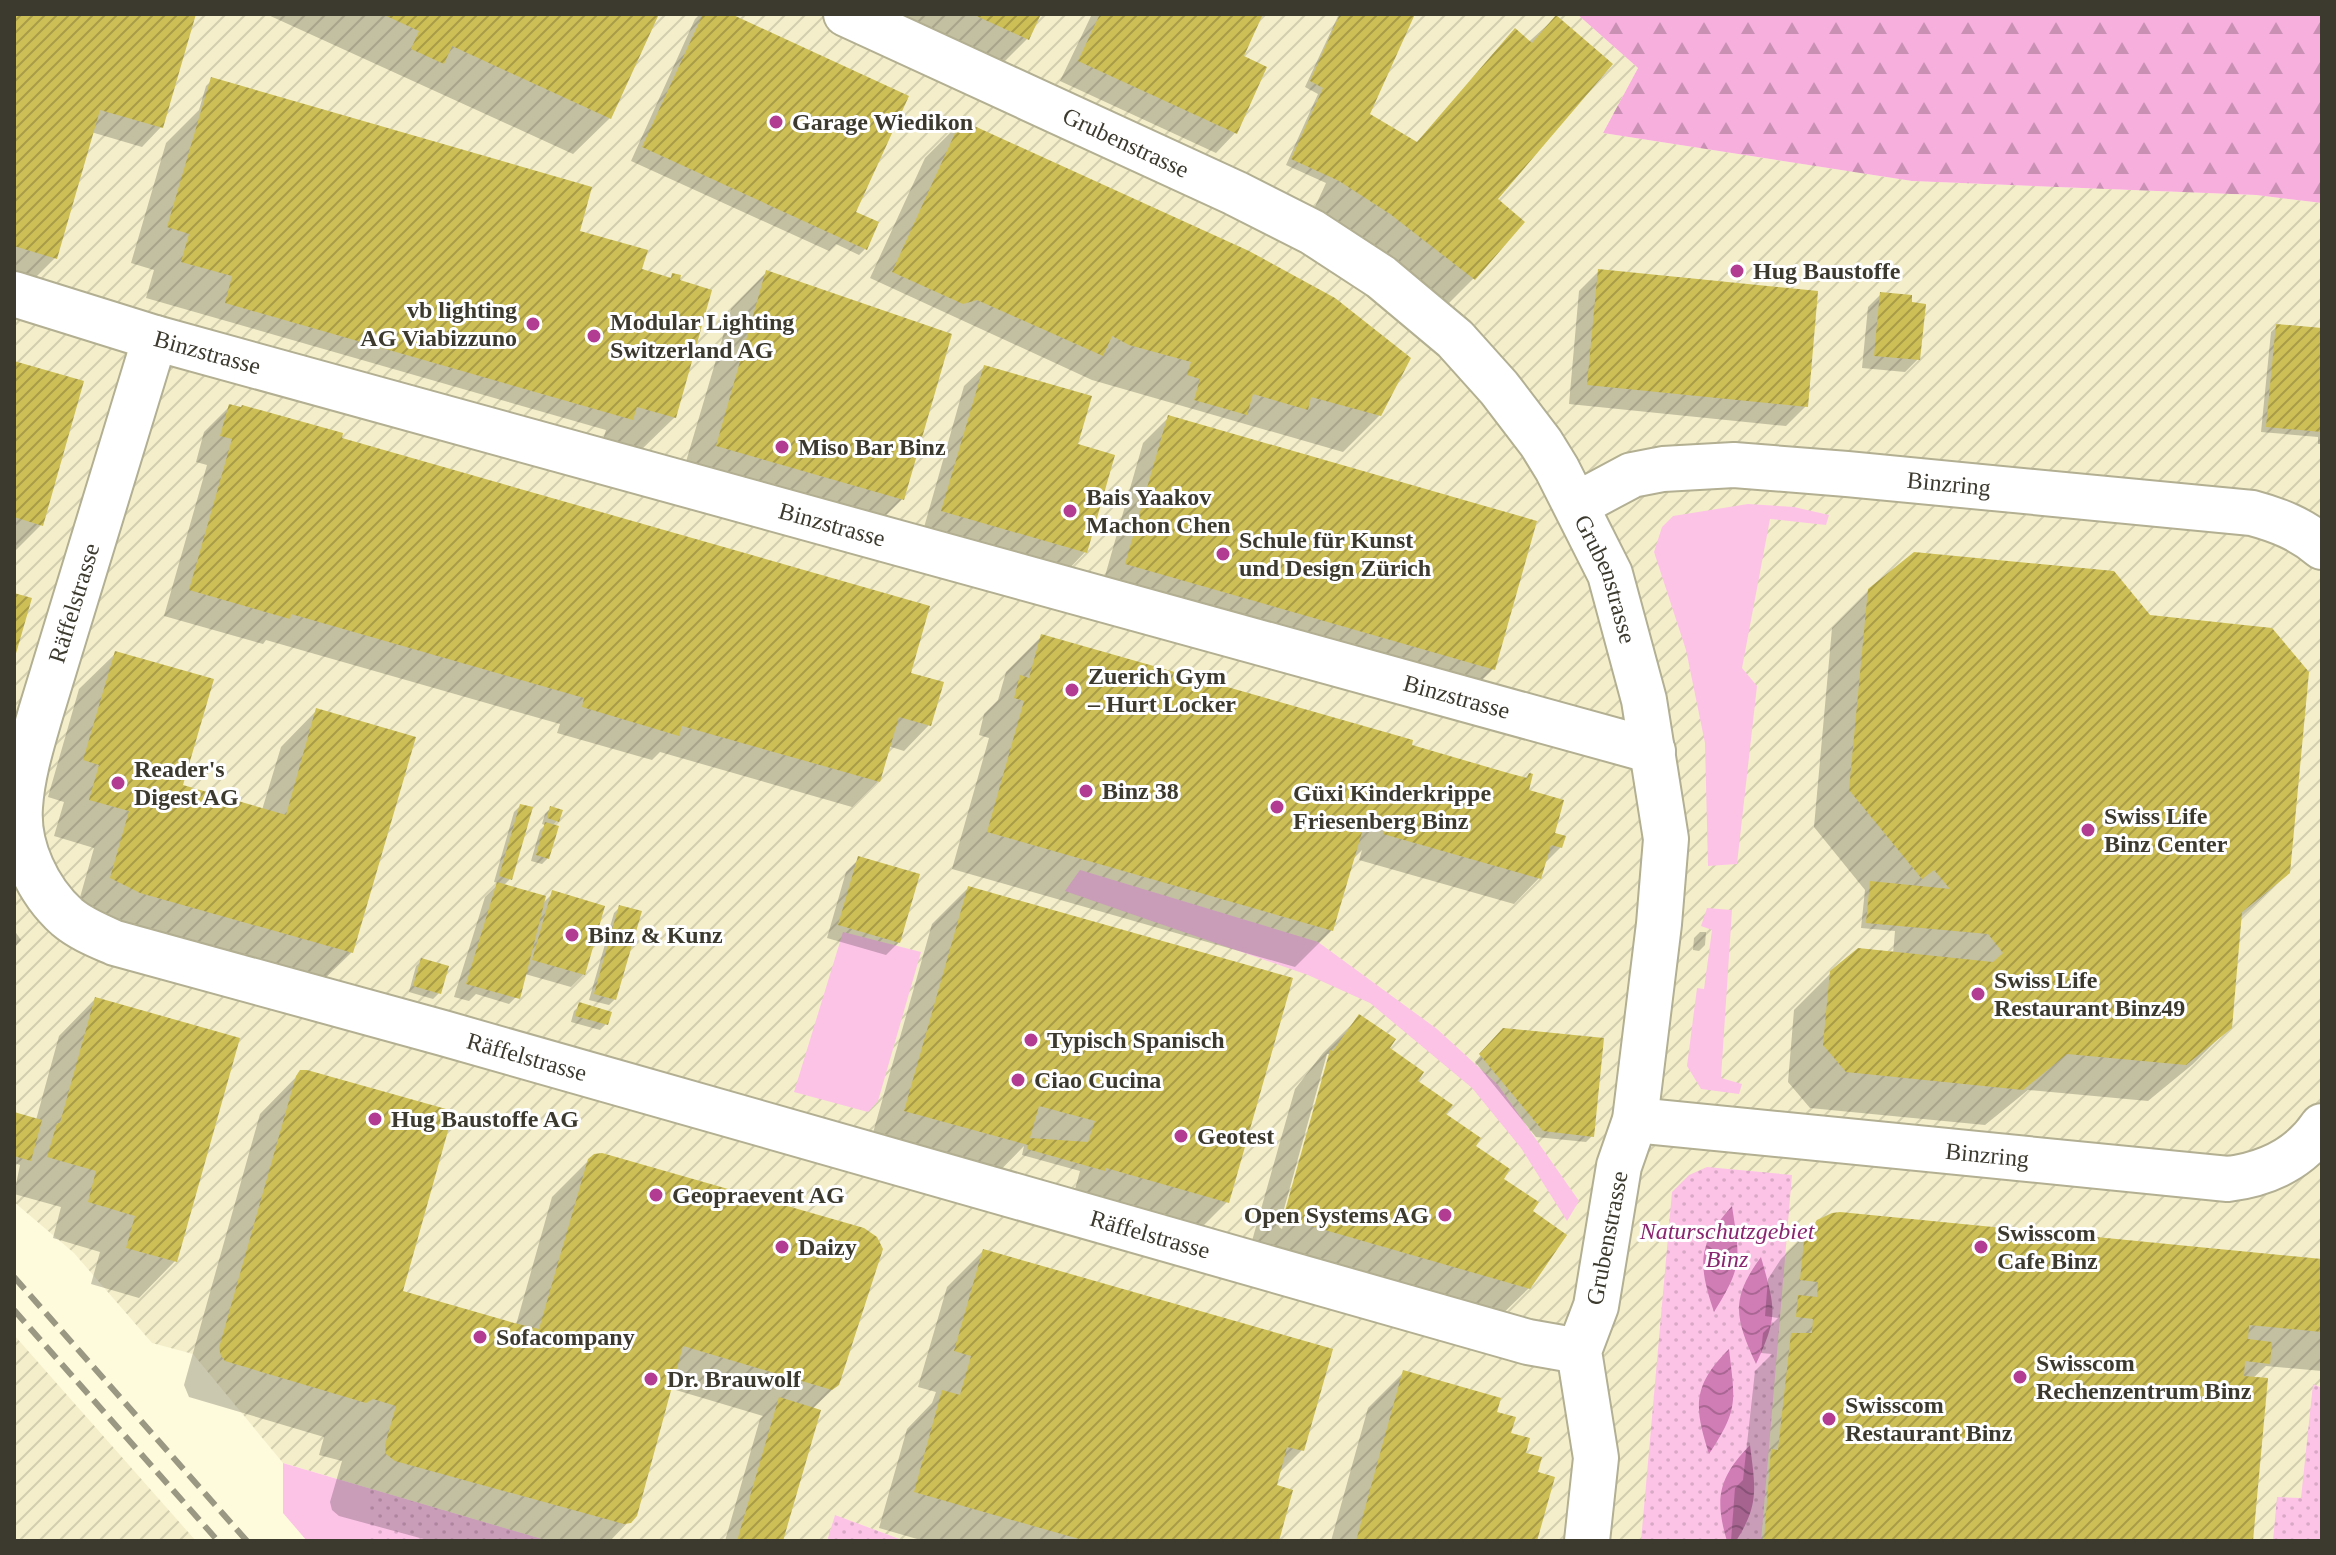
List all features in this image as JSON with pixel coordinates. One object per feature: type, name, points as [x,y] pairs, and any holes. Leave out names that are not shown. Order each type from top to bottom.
[{"type":"street","name":"Grubenstrasse","points":[[846,14],[1235,193],[1312,232],[1405,296],[1464,349],[1541,443],[1610,574],[1638,674],[1666,839],[1635,1120],[1619,1166],[1596,1306],[1579,1351],[1596,1458],[1587,1541]]},
{"type":"street","name":"Binzstrasse","points":[[14,294],[155,338],[1653,751]]},
{"type":"street","name":"Räffelstrasse","points":[[155,338],[41,712],[19,810],[29,862],[40,884],[68,918],[115,943],[781,1128],[1514,1338],[1579,1351]]},
{"type":"street","name":"Binzring","points":[[1576,505],[1632,475],[1663,469],[1734,465],[2252,513],[2298,530],[2322,547]]},
{"type":"street","name":"Binzring","points":[[1635,1120],[2228,1179],[2249,1177],[2287,1160],[2303,1148],[2322,1126]]},
{"type":"shaded area","points":[[14,14],[1577,14],[1638,68],[1603,133],[1912,181],[2256,195],[2322,203],[2322,1541],[905,1541],[835,1516],[827,1541],[548,1541],[283,1463],[193,1354],[152,1343],[74,1253],[14,1202]]},
{"type":"shaded area","points":[[14,1335],[196,1541],[14,1541]]},
{"type":"green space","points":[[1577,14],[2322,14],[2322,203],[2256,195],[1912,181],[1603,133],[1638,68]]},
{"type":"green space","points":[[1748,504],[1794,507],[1829,515],[1826,525],[1770,519],[1742,668],[1757,686],[1737,864],[1708,866],[1705,743],[1686,650],[1654,552],[1662,527],[1673,516]]},
{"type":"green space","points":[[1080,870],[1318,942],[1437,1029],[1498,1085],[1579,1201],[1567,1221],[1521,1148],[1472,1088],[1370,1003],[1308,975],[1065,891]]},
{"type":"green space","points":[[1707,908],[1732,910],[1721,1078],[1742,1084],[1739,1094],[1701,1089],[1687,1066],[1697,988],[1704,989],[1712,930],[1701,926]]},
{"type":"green space","points":[[843,932],[921,952],[878,1101],[868,1112],[794,1092]]},
{"type":"green space","name":"Naturschutzgebiet Binz","points":[[1707,1167],[1792,1175],[1761,1541],[1641,1541],[1672,1192],[1689,1175]]},
{"type":"green space","points":[[2313,1384],[2322,1388],[2322,1541],[2273,1541],[2277,1497],[2301,1498]]},
{"type":"green space","points":[[283,1463],[548,1541],[307,1541],[283,1513]]},
{"type":"green space","points":[[370,1489],[548,1541],[369,1541]]},
{"type":"green space","points":[[835,1515],[905,1541],[827,1541]]},
{"type":"water","points":[[1732,1206],[1737,1262],[1730,1283],[1714,1312],[1705,1281],[1704,1256],[1712,1232]]},
{"type":"water","points":[[1761,1257],[1772,1311],[1768,1334],[1756,1364],[1744,1334],[1739,1309],[1744,1285]]},
{"type":"water","points":[[1729,1349],[1733,1381],[1730,1415],[1709,1454],[1699,1410],[1702,1386]]},
{"type":"water","points":[[1750,1445],[1754,1484],[1752,1505],[1736,1541],[1727,1541],[1721,1512],[1722,1489],[1732,1467]]},
{"type":"building","points":[[14,14],[196,14],[163,128],[100,110],[57,259],[14,246]]},
{"type":"building","points":[[382,14],[659,14],[611,119],[452,46],[444,64],[411,49],[419,31]]},
{"type":"building","name":"Garage Wiedikon","points":[[703,14],[731,14],[909,96],[856,212],[879,222],[867,250],[642,147]]},
{"type":"building","points":[[972,14],[1041,14],[1029,40]]},
{"type":"building","points":[[1100,14],[1263,14],[1244,56],[1267,67],[1237,134],[1078,61]]},
{"type":"building","points":[[1340,14],[1415,14],[1370,114],[1417,142],[1515,28],[1532,43],[1556,15],[1613,64],[1498,199],[1525,222],[1475,280],[1390,214],[1339,181],[1291,159],[1323,88],[1310,81]]},
{"type":"building","points":[[211,77],[592,187],[580,231],[648,250],[642,269],[671,278],[672,273],[681,275],[680,280],[712,290],[676,418],[637,407],[633,420],[225,303],[232,276],[181,262],[189,234],[167,227]]},
{"type":"building","points":[[961,120],[1249,251],[1335,298],[1411,358],[1381,416],[1311,397],[1308,410],[1253,394],[1247,415],[1194,400],[1200,379],[1187,375],[1191,362],[1129,345],[1112,336],[1103,356],[977,300],[963,304],[892,272]]},
{"type":"building","points":[[1598,269],[1818,291],[1808,407],[1587,385]]},
{"type":"building","points":[[766,270],[952,334],[904,500],[716,446]]},
{"type":"building","points":[[1880,292],[1912,295],[1912,302],[1926,304],[1920,360],[1874,356]]},
{"type":"building","points":[[2276,324],[2322,328],[2322,432],[2266,427]]},
{"type":"building","points":[[14,361],[84,381],[43,526],[14,517]]},
{"type":"building","points":[[984,365],[1092,396],[1078,444],[1115,455],[1087,553],[941,511]]},
{"type":"building","points":[[229,404],[343,433],[342,438],[930,606],[911,673],[944,682],[931,726],[899,717],[880,782],[682,726],[679,736],[582,707],[584,698],[291,614],[290,619],[189,590],[232,439],[220,436]]},
{"type":"building","points":[[1168,415],[1537,521],[1495,670],[1125,564]]},
{"type":"building","name":"Swiss Life Binz Center","points":[[1914,552],[2114,571],[2150,615],[2272,628],[2309,672],[2290,873],[2242,912],[2232,1028],[2186,1065],[2067,1054],[2023,1090],[1846,1072],[1823,1045],[1830,971],[1858,948],[1993,962],[2003,953],[1988,934],[1866,923],[1870,881],[1950,889],[1934,870],[1922,879],[1849,790],[1868,589]]},
{"type":"building","points":[[14,593],[32,598],[15,657],[14,657]]},
{"type":"building","points":[[1041,634],[1413,740],[1412,745],[1508,773],[1527,778],[1529,773],[1533,774],[1529,790],[1564,800],[1555,833],[1566,836],[1562,848],[1551,845],[1541,879],[1383,834],[1385,828],[1365,822],[1333,931],[987,832],[1024,701],[1014,698],[1020,675],[1029,678]]},
{"type":"building","points":[[115,651],[214,679],[183,785],[286,815],[316,708],[416,737],[353,953],[140,893],[110,878],[129,811],[89,800],[99,765],[83,760]]},
{"type":"building","points":[[520,804],[533,807],[512,880],[499,876]]},
{"type":"building","points":[[550,806],[563,810],[559,822],[547,818]]},
{"type":"building","points":[[545,822],[559,826],[549,859],[536,855]]},
{"type":"building","points":[[858,856],[920,874],[900,943],[838,925]]},
{"type":"building","points":[[497,882],[546,896],[520,999],[466,984]]},
{"type":"building","points":[[968,886],[1293,978],[1229,1203],[1027,1149],[1028,1145],[904,1111]],"holes":[[[1039,1106],[1095,1121],[1088,1142],[1030,1138]]]},
{"type":"building","points":[[552,890],[605,906],[585,975],[532,960]]},
{"type":"building","points":[[619,905],[642,911],[616,1000],[594,994]]},
{"type":"building","points":[[421,958],[449,966],[441,994],[413,986]]},
{"type":"building","points":[[95,997],[240,1038],[177,1262],[126,1248],[135,1216],[88,1202],[96,1171],[47,1157],[57,1123],[60,1123]]},
{"type":"building","points":[[579,1002],[612,1012],[608,1025],[575,1016]]},
{"type":"building","points":[[1359,1014],[1396,1039],[1390,1048],[1424,1072],[1418,1081],[1453,1105],[1446,1114],[1481,1138],[1476,1146],[1510,1169],[1504,1179],[1539,1202],[1533,1211],[1567,1235],[1530,1289],[1283,1218],[1330,1050],[1333,1051]]},
{"type":"building","points":[[1503,1028],[1604,1038],[1594,1137],[1543,1131],[1479,1054]]},
{"type":"building","points":[[300,1070],[446,1109],[450,1113],[451,1120],[403,1291],[514,1323],[539,1329],[588,1159],[594,1154],[602,1153],[864,1228],[877,1237],[883,1249],[839,1385],[832,1390],[683,1346],[637,1516],[631,1523],[624,1524],[395,1461],[386,1454],[385,1445],[396,1406],[373,1399],[366,1403],[225,1361],[219,1348]]},
{"type":"building","points":[[14,1112],[42,1120],[31,1161],[14,1156]]},
{"type":"building","name":"Swisscom Rechenzentrum Binz","points":[[1840,1212],[2322,1259],[2322,1332],[2249,1325],[2248,1339],[2272,1342],[2270,1364],[2245,1361],[2244,1376],[2268,1378],[2253,1541],[1764,1541],[1771,1449],[1778,1450],[1791,1333],[1812,1333],[1813,1319],[1796,1317],[1798,1295],[1817,1297],[1818,1282],[1800,1280],[1804,1241],[1817,1220]]},
{"type":"building","points":[[983,1249],[1333,1349],[1304,1451],[1287,1447],[1277,1485],[1293,1490],[1279,1541],[1086,1541],[914,1492],[942,1390],[960,1395],[971,1356],[954,1351]]},
{"type":"building","points":[[1403,1370],[1501,1398],[1497,1412],[1516,1417],[1511,1433],[1530,1438],[1526,1453],[1542,1457],[1538,1472],[1555,1477],[1537,1541],[1356,1541]]},
{"type":"building","points":[[779,1397],[821,1410],[783,1541],[737,1541]]},
{"type":"railway","points":[[14,1277],[247,1541]]},
{"type":"railway","points":[[14,1310],[218,1541]]},
{"type":"place","name":"Garage Wiedikon","points":[[776,122]]},
{"type":"place","name":"Hug Baustoffe","points":[[1737,271]]},
{"type":"place","name":"vb lighting AG Viabizzuno","points":[[533,324]]},
{"type":"place","name":"Modular Lighting Switzerland AG","points":[[594,336]]},
{"type":"place","name":"Miso Bar Binz","points":[[782,447]]},
{"type":"place","name":"Bais Yaakov Machon Chen","points":[[1070,511]]},
{"type":"place","name":"Schule für Kunst und Design Zürich","points":[[1223,554]]},
{"type":"place","name":"Zuerich Gym – Hurt Locker","points":[[1072,690]]},
{"type":"place","name":"Reader's Digest AG","points":[[118,783]]},
{"type":"place","name":"Binz 38","points":[[1086,791]]},
{"type":"place","name":"Güxi Kinderkrippe Friesenberg Binz","points":[[1277,807]]},
{"type":"place","name":"Swiss Life Binz Center","points":[[2088,830]]},
{"type":"place","name":"Binz & Kunz","points":[[572,935]]},
{"type":"place","name":"Swiss Life Restaurant Binz49","points":[[1978,994]]},
{"type":"place","name":"Typisch Spanisch","points":[[1031,1040]]},
{"type":"place","name":"Ciao Cucina","points":[[1018,1080]]},
{"type":"place","name":"Hug Baustoffe AG","points":[[375,1119]]},
{"type":"place","name":"Geotest","points":[[1181,1136]]},
{"type":"place","name":"Geopraevent AG","points":[[656,1195]]},
{"type":"place","name":"Open Systems AG","points":[[1445,1215]]},
{"type":"place","name":"Daizy","points":[[782,1247]]},
{"type":"place","name":"Swisscom Cafe Binz","points":[[1981,1247]]},
{"type":"place","name":"Sofacompany","points":[[480,1337]]},
{"type":"place","name":"Swisscom Rechenzentrum Binz","points":[[2020,1377]]},
{"type":"place","name":"Dr. Brauwolf","points":[[651,1379]]},
{"type":"place","name":"Swisscom Restaurant Binz","points":[[1829,1419]]}]
